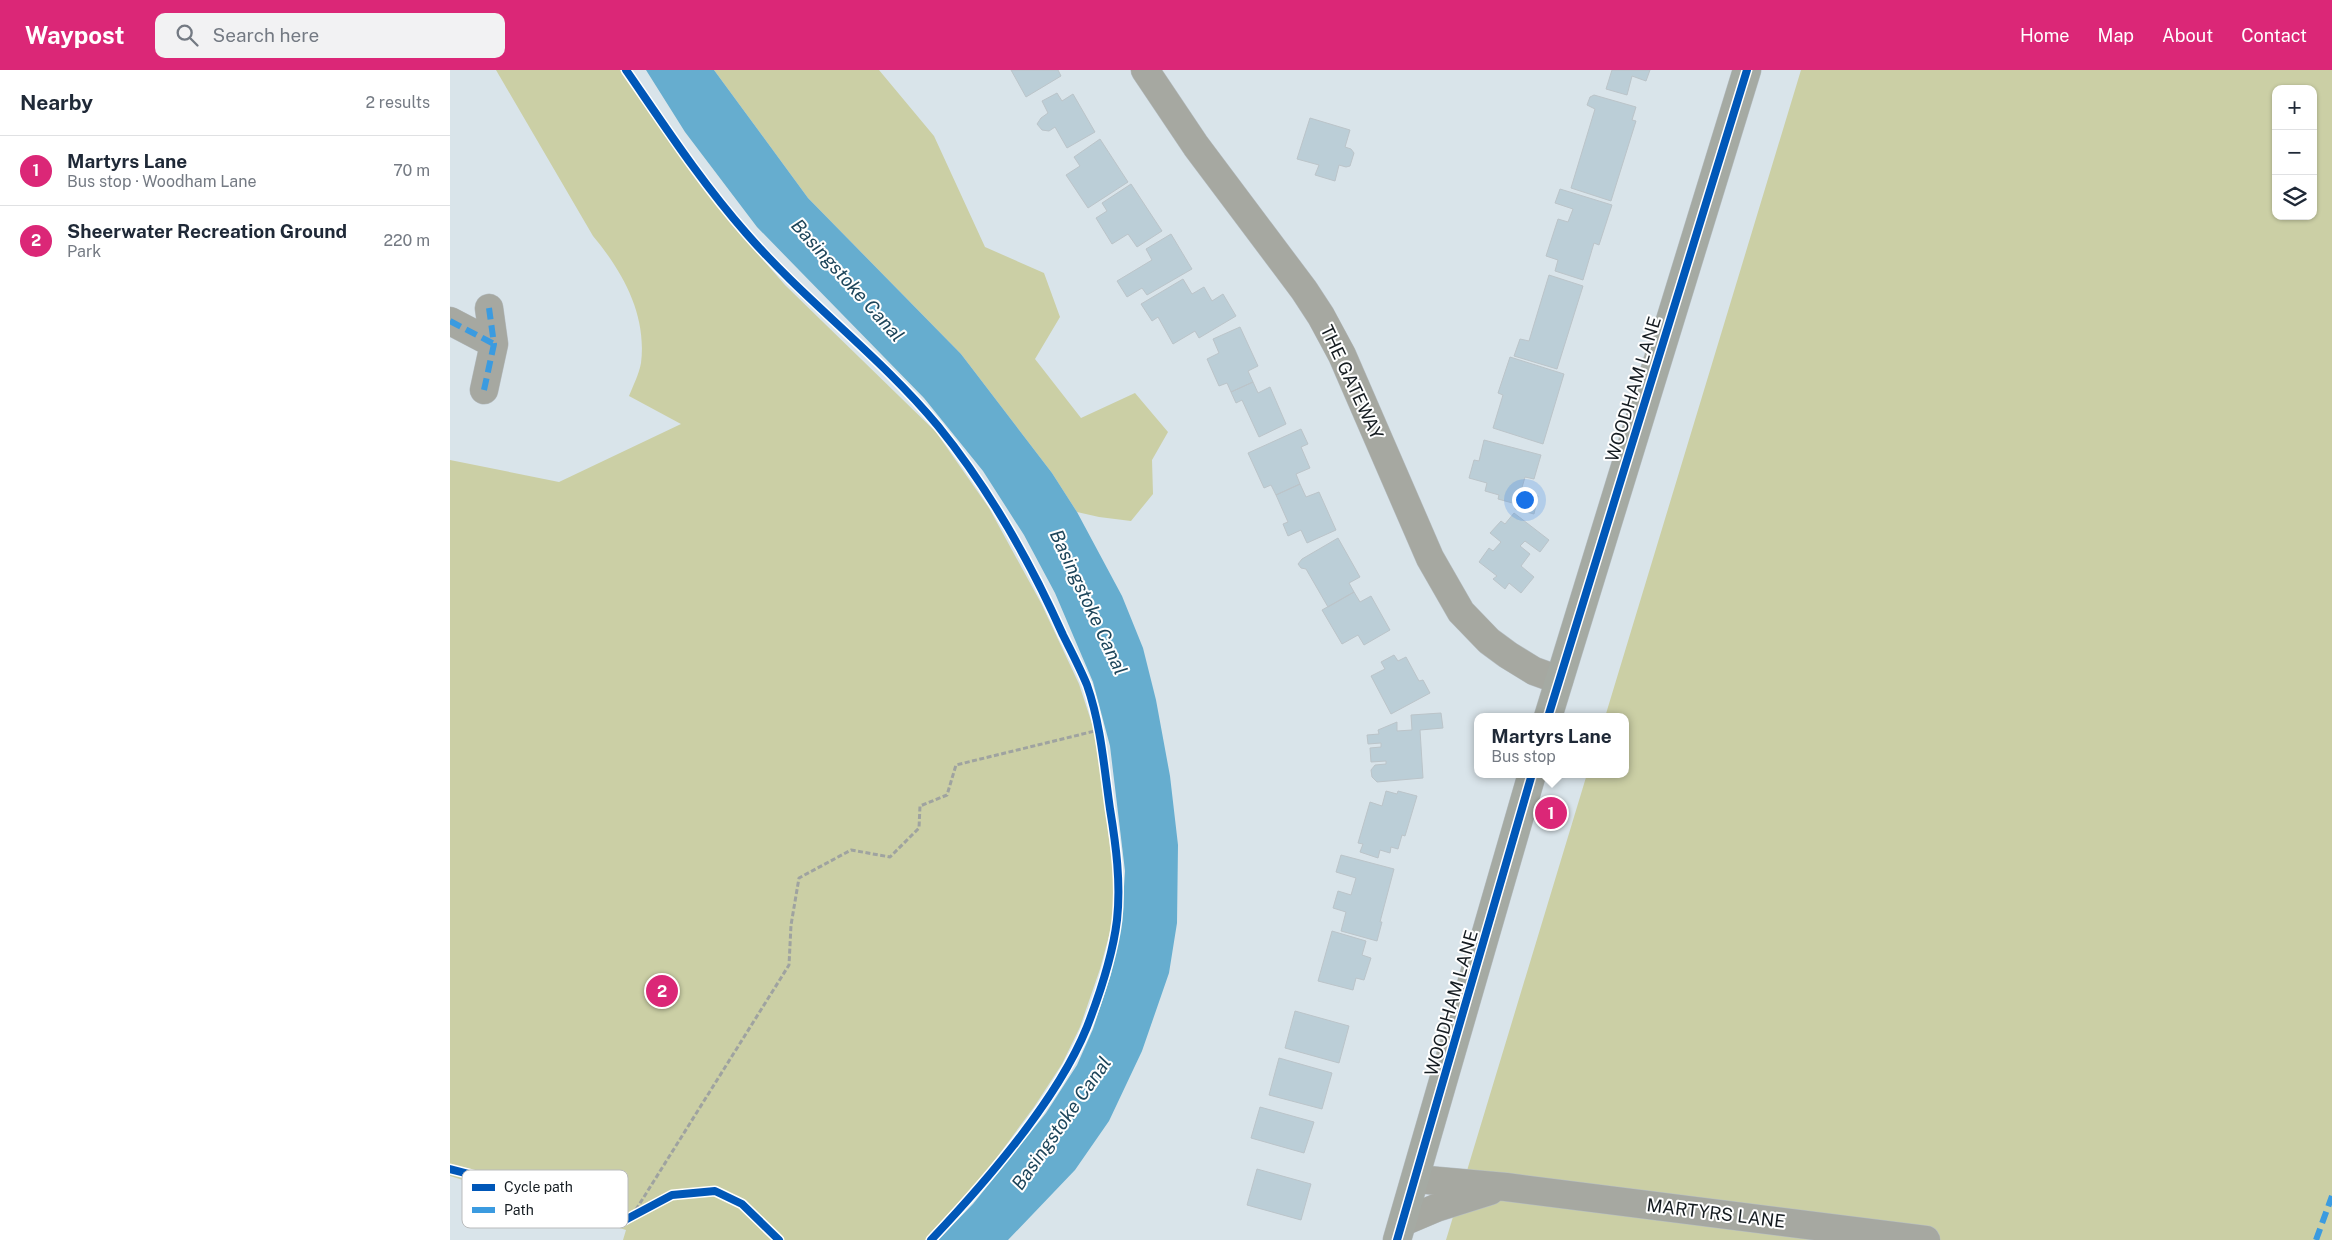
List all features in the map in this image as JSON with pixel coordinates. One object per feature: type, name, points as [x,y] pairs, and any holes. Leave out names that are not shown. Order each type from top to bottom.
[{"type":"main road","name":"WOODHAM LANE","points":[[1549,713],[1747,70]]},
{"type":"main road","name":"WOODHAM LANE","points":[[1400,1231],[1531,778]]},
{"type":"street","name":"THE GATEWAY","points":[[1145,70],[1201,154],[1304,290],[1321,316],[1342,355],[1430,558],[1461,612],[1489,641],[1508,655],[1534,671],[1559,680]]},
{"type":"street","points":[[484,390],[494,344],[489,308]]},
{"type":"street","points":[[450,321],[494,344]]},
{"type":"street","name":"MARTYRS LANE","points":[[1416,1179],[1506,1186],[1926,1240]]},
{"type":"street","name":"MARTYRS LANE","points":[[1400,1231],[1436,1208],[1506,1186]]},
{"type":"path","points":[[628,1218],[789,965],[791,924],[799,878],[851,850],[890,857],[919,828],[920,806],[947,795],[956,765],[1099,730]]},
{"type":"path","points":[[628,1218],[648,1208]]},
{"type":"green space","points":[[496,70],[620,70],[728,220],[785,285],[936,432],[989,508],[1041,603],[1079,684],[1096,736],[1114,876],[1113,921],[1100,969],[1080,1027],[1062,1064],[1034,1107],[969,1195],[925,1240],[623,1240],[626,1230],[619,1228],[628,1228],[628,1170],[462,1170],[462,1180],[450,1176],[450,460],[559,482],[681,424],[629,396],[641,363],[642,345],[640,328],[636,311],[623,279],[593,236]]},
{"type":"green space","points":[[714,70],[879,70],[934,136],[985,247],[1044,273],[1060,317],[1035,359],[1081,418],[1135,393],[1168,432],[1152,460],[1153,494],[1131,521],[1077,512],[1052,473],[961,354],[808,198]]},
{"type":"green space","points":[[1801,70],[2332,70],[2332,1240],[1446,1240],[1586,778],[1629,778],[1629,713],[1606,713]]},
{"type":"water","name":"Basingstoke Canal","points":[[646,70],[714,70],[808,198],[961,354],[1052,473],[1077,512],[1122,596],[1143,648],[1156,700],[1170,776],[1178,845],[1177,923],[1169,973],[1142,1051],[1109,1121],[1075,1170],[1008,1240],[938,1240],[973,1204],[1046,1113],[1077,1065],[1093,1029],[1111,974],[1122,918],[1125,871],[1110,746],[1093,682],[1055,593],[1024,535],[983,471],[924,398],[757,227],[685,132]]},
{"type":"building","points":[[1011,70],[1058,70],[1061,76],[1026,97]]},
{"type":"building","points":[[1612,70],[1650,70],[1646,81],[1632,76],[1627,95],[1606,89]]},
{"type":"building","points":[[1057,93],[1062,101],[1073,94],[1095,132],[1067,148],[1055,127],[1049,131],[1042,130],[1037,124],[1048,113],[1042,101]]},
{"type":"building","points":[[1594,95],[1636,107],[1632,120],[1636,121],[1611,201],[1571,188],[1595,109],[1587,105],[1590,97]]},
{"type":"building","points":[[1310,118],[1350,130],[1345,147],[1351,149],[1354,153],[1350,166],[1339,165],[1335,181],[1315,175],[1319,165],[1297,159]]},
{"type":"building","points":[[1100,139],[1128,182],[1088,208],[1066,175],[1080,166],[1074,157]]},
{"type":"building","points":[[1131,184],[1162,231],[1137,247],[1128,234],[1112,244],[1096,218],[1107,211],[1102,203]]},
{"type":"building","points":[[1560,189],[1612,205],[1599,245],[1594,243],[1583,280],[1555,271],[1558,260],[1546,256],[1558,219],[1568,222],[1573,209],[1555,203]]},
{"type":"building","points":[[1171,234],[1192,269],[1147,295],[1142,288],[1127,297],[1117,281],[1152,260],[1146,249]]},
{"type":"building","points":[[1549,275],[1583,286],[1557,369],[1514,356],[1520,339],[1529,341]]},
{"type":"building","points":[[1183,279],[1192,294],[1204,287],[1212,301],[1223,294],[1236,316],[1199,338],[1195,331],[1173,344],[1158,317],[1152,321],[1141,304]]},
{"type":"building","points":[[1240,327],[1258,366],[1248,371],[1253,382],[1231,392],[1227,383],[1219,386],[1207,359],[1219,353],[1213,339]]},
{"type":"building","points":[[1510,357],[1564,374],[1543,444],[1493,428],[1503,395],[1498,393]]},
{"type":"building","points":[[1253,382],[1258,393],[1270,387],[1286,424],[1259,437],[1242,400],[1236,403],[1231,392]]},
{"type":"building","points":[[1301,429],[1308,444],[1301,447],[1310,468],[1296,474],[1300,484],[1276,495],[1271,485],[1264,488],[1248,453]]},
{"type":"building","points":[[1484,440],[1541,455],[1534,479],[1525,477],[1521,491],[1538,496],[1534,514],[1515,509],[1516,504],[1498,499],[1499,495],[1485,491],[1487,483],[1469,478],[1474,460],[1479,461]]},
{"type":"building","points":[[1300,484],[1306,497],[1319,492],[1336,530],[1307,543],[1301,530],[1288,536],[1283,524],[1288,522],[1276,495]]},
{"type":"building","points":[[1514,513],[1549,540],[1540,552],[1525,541],[1520,546],[1530,554],[1521,566],[1534,577],[1521,593],[1509,583],[1505,589],[1493,579],[1497,576],[1479,562],[1489,548],[1493,551],[1501,542],[1490,533],[1501,521],[1505,524]]},
{"type":"building","points":[[1338,538],[1360,577],[1349,583],[1354,592],[1328,607],[1306,569],[1301,568],[1298,564],[1302,559]]},
{"type":"building","points":[[1354,592],[1360,602],[1371,596],[1390,630],[1364,645],[1358,635],[1342,644],[1322,610]]},
{"type":"building","points":[[1394,655],[1398,661],[1406,657],[1419,681],[1423,680],[1430,693],[1391,714],[1371,676],[1385,669],[1381,662]]},
{"type":"building","points":[[1441,713],[1443,728],[1420,730],[1423,778],[1377,782],[1372,777],[1371,770],[1375,765],[1386,764],[1386,761],[1371,762],[1370,748],[1381,747],[1381,743],[1368,744],[1367,735],[1379,734],[1378,730],[1397,722],[1397,731],[1412,730],[1411,715]]},
{"type":"building","points":[[1386,791],[1397,794],[1398,791],[1417,796],[1405,836],[1402,835],[1398,849],[1391,847],[1390,853],[1380,850],[1378,858],[1360,852],[1363,844],[1358,843],[1370,802],[1382,806]]},
{"type":"building","points":[[1341,855],[1394,869],[1377,941],[1341,931],[1346,912],[1333,908],[1338,891],[1351,895],[1356,878],[1336,872]]},
{"type":"building","points":[[1332,931],[1366,941],[1362,955],[1371,958],[1364,980],[1356,978],[1353,990],[1318,981]]},
{"type":"building","points":[[1295,1011],[1349,1026],[1339,1063],[1285,1048]]},
{"type":"building","points":[[1279,1058],[1332,1073],[1322,1109],[1269,1095]]},
{"type":"building","points":[[1260,1107],[1314,1122],[1304,1153],[1251,1138]]},
{"type":"building","points":[[1257,1169],[1311,1184],[1301,1220],[1247,1205]]},
{"type":"marked path","points":[[484,390],[494,344],[489,308]]},
{"type":"marked path","points":[[450,321],[494,344]]},
{"type":"marked path","points":[[2316,1240],[2332,1196]]},
{"type":"cycle path","points":[[626,70],[698,174],[729,214],[793,282],[916,400],[957,450],[991,500],[1037,580],[1087,685],[1096,715],[1102,746],[1118,878],[1117,920],[1105,974],[1087,1027],[1058,1083],[1018,1140],[974,1193],[931,1240]]},
{"type":"cycle path","points":[[1549,713],[1747,70]]},
{"type":"cycle path","points":[[1397,1240],[1531,778]]},
{"type":"cycle path","points":[[450,1169],[462,1172]]},
{"type":"cycle path","points":[[628,1218],[672,1195],[715,1191],[742,1204],[779,1240]]},
{"type":"place","name":"Martyrs Lane","points":[[1551,813]]},
{"type":"place","name":"Sheerwater Recreation Ground","points":[[662,991]]}]
